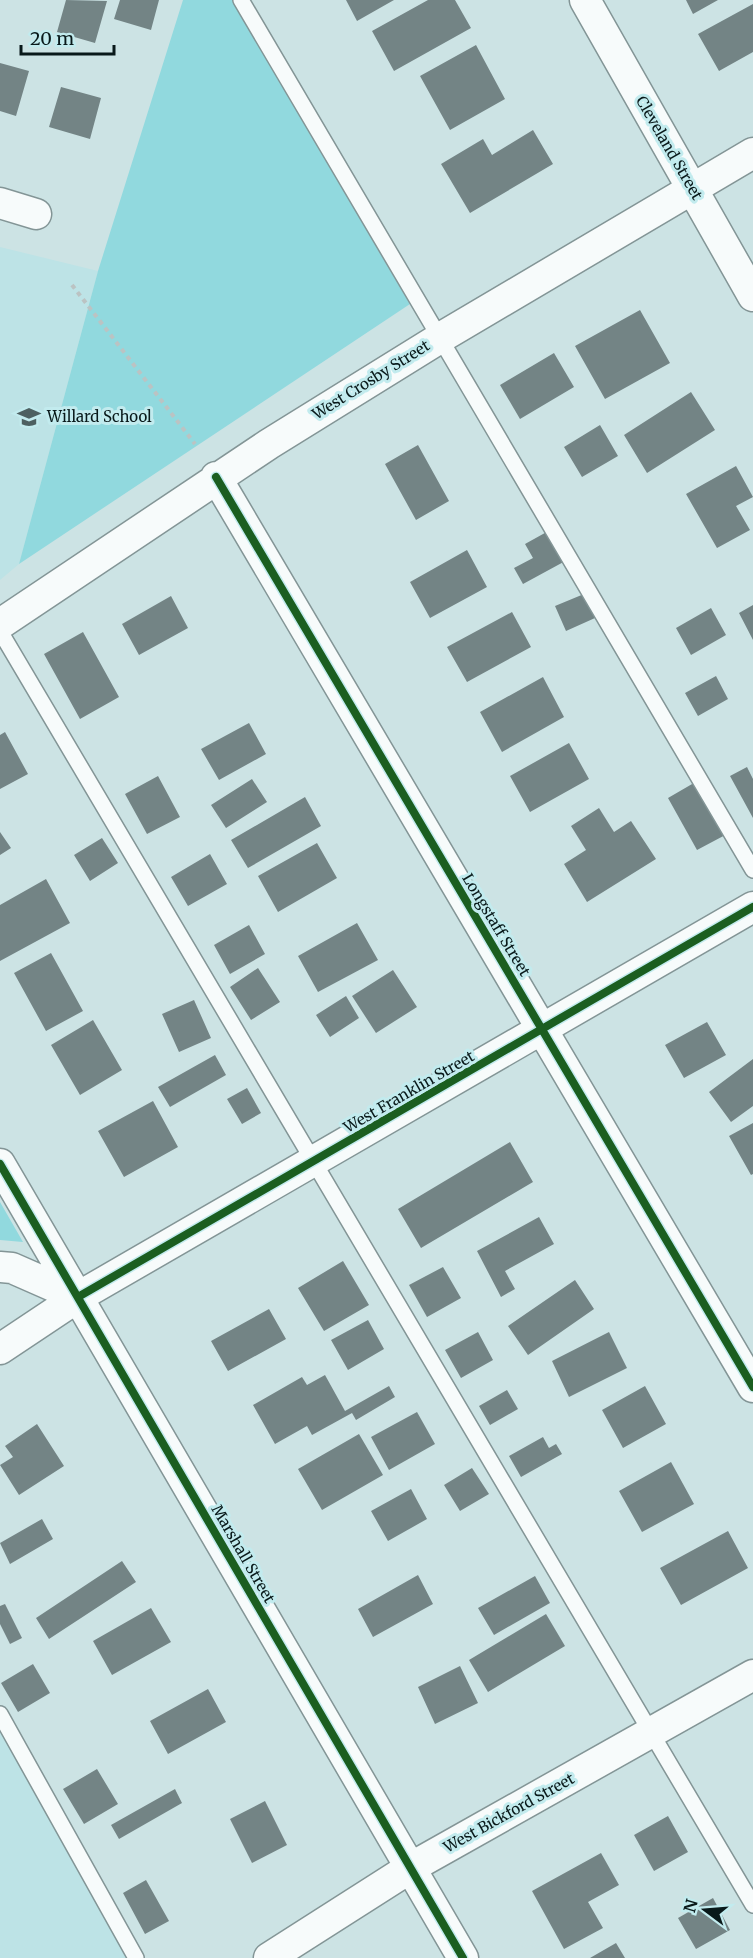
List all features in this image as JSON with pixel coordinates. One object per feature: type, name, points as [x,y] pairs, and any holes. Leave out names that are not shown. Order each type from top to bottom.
[{"type":"street","name":"Cleveland Street","points":[[585,0],[753,296]]},
{"type":"street","name":"West Crosby Street","points":[[0,624],[216,477],[440,338],[753,153]]},
{"type":"street","points":[[0,203],[36,214]]},
{"type":"street","name":"Longstaff Street","points":[[216,477],[753,1387]]},
{"type":"street","name":"West Franklin Street","points":[[0,1349],[78,1297],[753,908]]},
{"type":"street","name":"Marshall Street","points":[[0,1164],[462,1958]]},
{"type":"street","points":[[0,1267],[12,1268],[78,1297]]},
{"type":"street","name":"West Bickford Street","points":[[269,1958],[410,1868],[753,1675]]},
{"type":"lane","points":[[241,0],[753,870]]},
{"type":"lane","points":[[0,631],[753,1905]]},
{"type":"lane","points":[[0,1714],[136,1958]]},
{"type":"path","points":[[72,285],[195,444]]},
{"type":"shaded area","points":[[183,0],[232,0],[410,304],[19,564],[98,271]]},
{"type":"shaded area","name":"Willard School","points":[[0,247],[98,271],[19,564],[0,580]]},
{"type":"shaded area","points":[[0,1202],[23,1242],[0,1240]]},
{"type":"shaded area","points":[[0,1714],[136,1958],[0,1958]]},
{"type":"building","points":[[66,0],[107,1],[95,43],[57,32]]},
{"type":"building","points":[[120,0],[159,0],[151,30],[114,19]]},
{"type":"building","points":[[346,0],[394,0],[357,21]]},
{"type":"building","points":[[428,0],[455,0],[471,28],[394,71],[372,31]]},
{"type":"building","points":[[686,0],[718,0],[693,14]]},
{"type":"building","points":[[753,4],[753,52],[719,71],[698,34]]},
{"type":"building","points":[[476,45],[505,99],[450,130],[420,76]]},
{"type":"building","points":[[0,63],[29,71],[16,116],[0,111]]},
{"type":"building","points":[[61,87],[101,98],[90,139],[49,127]]},
{"type":"building","points":[[533,130],[553,164],[470,213],[441,164],[483,139],[492,155]]},
{"type":"building","points":[[640,310],[670,363],[605,399],[575,346]]},
{"type":"building","points":[[554,353],[574,387],[520,419],[500,385]]},
{"type":"building","points":[[691,392],[715,430],[647,473],[624,435]]},
{"type":"building","points":[[600,425],[618,456],[582,477],[564,447]]},
{"type":"building","points":[[418,445],[449,501],[416,520],[385,464]]},
{"type":"building","points":[[736,466],[753,497],[736,506],[750,530],[717,548],[686,494]]},
{"type":"building","points":[[552,529],[569,559],[523,584],[514,568],[533,558],[525,544]]},
{"type":"building","points":[[467,550],[487,587],[430,618],[410,582]]},
{"type":"building","points":[[584,594],[595,618],[566,631],[555,606]]},
{"type":"building","points":[[171,596],[188,628],[139,655],[122,624]]},
{"type":"building","points":[[753,605],[753,640],[739,613]]},
{"type":"building","points":[[711,608],[726,635],[691,655],[676,628]]},
{"type":"building","points":[[512,612],[531,647],[467,682],[447,647]]},
{"type":"building","points":[[83,632],[119,697],[80,719],[44,654]]},
{"type":"building","points":[[716,676],[728,699],[698,716],[685,693]]},
{"type":"building","points":[[543,677],[564,717],[502,752],[480,712]]},
{"type":"building","points":[[249,723],[266,754],[219,780],[201,749]]},
{"type":"building","points":[[5,732],[28,774],[0,789],[0,735]]},
{"type":"building","points":[[569,743],[589,779],[530,812],[510,776]]},
{"type":"building","points":[[747,767],[753,779],[753,818],[730,776]]},
{"type":"building","points":[[158,776],[180,817],[147,834],[125,794]]},
{"type":"building","points":[[252,779],[267,802],[226,828],[211,805]]},
{"type":"building","points":[[699,780],[729,833],[697,850],[668,798]]},
{"type":"building","points":[[305,797],[321,826],[248,868],[231,840]]},
{"type":"building","points":[[599,808],[614,832],[631,821],[656,859],[587,902],[564,864],[586,850],[571,826]]},
{"type":"building","points":[[0,832],[11,848],[0,855]]},
{"type":"building","points":[[102,838],[118,863],[90,881],[74,855]]},
{"type":"building","points":[[317,843],[337,878],[278,912],[258,876]]},
{"type":"building","points":[[210,854],[227,884],[188,906],[171,877]]},
{"type":"building","points":[[46,879],[70,923],[0,961],[0,905]]},
{"type":"building","points":[[357,923],[378,960],[318,992],[298,956]]},
{"type":"building","points":[[249,925],[265,954],[230,974],[214,945]]},
{"type":"building","points":[[51,953],[83,1011],[46,1031],[14,973]]},
{"type":"building","points":[[258,968],[280,1002],[251,1020],[230,987]]},
{"type":"building","points":[[393,970],[417,1007],[376,1033],[352,996]]},
{"type":"building","points":[[346,996],[359,1018],[330,1037],[316,1015]]},
{"type":"building","points":[[194,1000],[211,1038],[179,1052],[162,1014]]},
{"type":"building","points":[[93,1020],[122,1070],[80,1095],[51,1045]]},
{"type":"building","points":[[707,1022],[726,1055],[684,1078],[665,1045]]},
{"type":"building","points":[[215,1055],[226,1075],[170,1107],[158,1087]]},
{"type":"building","points":[[753,1059],[753,1106],[731,1122],[709,1092]]},
{"type":"building","points":[[247,1088],[261,1113],[242,1124],[227,1099]]},
{"type":"building","points":[[153,1101],[178,1147],[124,1177],[98,1131]]},
{"type":"building","points":[[753,1123],[753,1174],[751,1175],[729,1136]]},
{"type":"building","points":[[510,1142],[533,1182],[421,1248],[398,1209]]},
{"type":"building","points":[[539,1217],[554,1244],[505,1271],[515,1289],[501,1297],[477,1251]]},
{"type":"building","points":[[343,1261],[369,1305],[324,1331],[298,1288]]},
{"type":"building","points":[[443,1267],[461,1298],[427,1317],[409,1285]]},
{"type":"building","points":[[575,1280],[594,1309],[528,1355],[508,1326]]},
{"type":"building","points":[[269,1309],[286,1339],[228,1371],[211,1341]]},
{"type":"building","points":[[368,1320],[384,1349],[348,1370],[331,1340]]},
{"type":"building","points":[[478,1332],[493,1360],[461,1378],[445,1350]]},
{"type":"building","points":[[609,1332],[627,1368],[569,1397],[552,1361]]},
{"type":"building","points":[[325,1375],[345,1411],[389,1386],[395,1397],[356,1420],[352,1413],[312,1435],[307,1426],[275,1444],[253,1405],[302,1377],[307,1385]]},
{"type":"building","points":[[645,1386],[666,1424],[623,1448],[602,1410]]},
{"type":"building","points":[[507,1390],[518,1409],[490,1425],[479,1406]]},
{"type":"building","points":[[417,1412],[435,1444],[389,1470],[371,1437]]},
{"type":"building","points":[[37,1424],[64,1466],[19,1495],[0,1465],[13,1457],[5,1446]]},
{"type":"building","points":[[359,1434],[383,1475],[322,1510],[298,1469]]},
{"type":"building","points":[[543,1437],[549,1448],[556,1444],[562,1454],[521,1477],[509,1456]]},
{"type":"building","points":[[671,1462],[694,1504],[642,1532],[619,1491]]},
{"type":"building","points":[[472,1468],[489,1494],[460,1511],[444,1485]]},
{"type":"building","points":[[411,1489],[427,1519],[388,1541],[371,1511]]},
{"type":"building","points":[[42,1519],[53,1539],[10,1564],[0,1543]]},
{"type":"building","points":[[728,1531],[748,1568],[681,1605],[660,1568]]},
{"type":"building","points":[[122,1561],[136,1582],[49,1639],[36,1618]]},
{"type":"building","points":[[418,1575],[433,1604],[373,1637],[358,1609]]},
{"type":"building","points":[[535,1576],[550,1603],[494,1635],[478,1608]]},
{"type":"building","points":[[5,1604],[22,1638],[10,1644],[0,1624],[0,1606]]},
{"type":"building","points":[[151,1608],[171,1642],[112,1675],[93,1641]]},
{"type":"building","points":[[546,1614],[565,1646],[488,1692],[469,1660]]},
{"type":"building","points":[[33,1664],[50,1693],[18,1712],[1,1683]]},
{"type":"building","points":[[460,1666],[478,1703],[435,1724],[418,1687]]},
{"type":"building","points":[[208,1689],[226,1722],[168,1754],[150,1721]]},
{"type":"building","points":[[97,1769],[118,1804],[84,1824],[63,1789]]},
{"type":"building","points":[[175,1789],[182,1803],[119,1839],[111,1825]]},
{"type":"building","points":[[265,1801],[287,1845],[252,1863],[230,1819]]},
{"type":"building","points":[[668,1816],[688,1852],[654,1871],[634,1835]]},
{"type":"building","points":[[601,1853],[619,1885],[588,1902],[603,1928],[564,1949],[532,1891]]},
{"type":"building","points":[[146,1880],[169,1921],[145,1934],[123,1893]]},
{"type":"building","points":[[713,1898],[730,1930],[696,1949],[678,1918]]},
{"type":"building","points":[[616,1943],[625,1958],[590,1958]]},
{"type":"cycle path","points":[[216,477],[753,1387]]},
{"type":"cycle path","points":[[78,1297],[753,907]]},
{"type":"cycle path","points":[[0,1164],[463,1958]]},
{"type":"place","name":"Willard School","points":[[29,417]]}]
